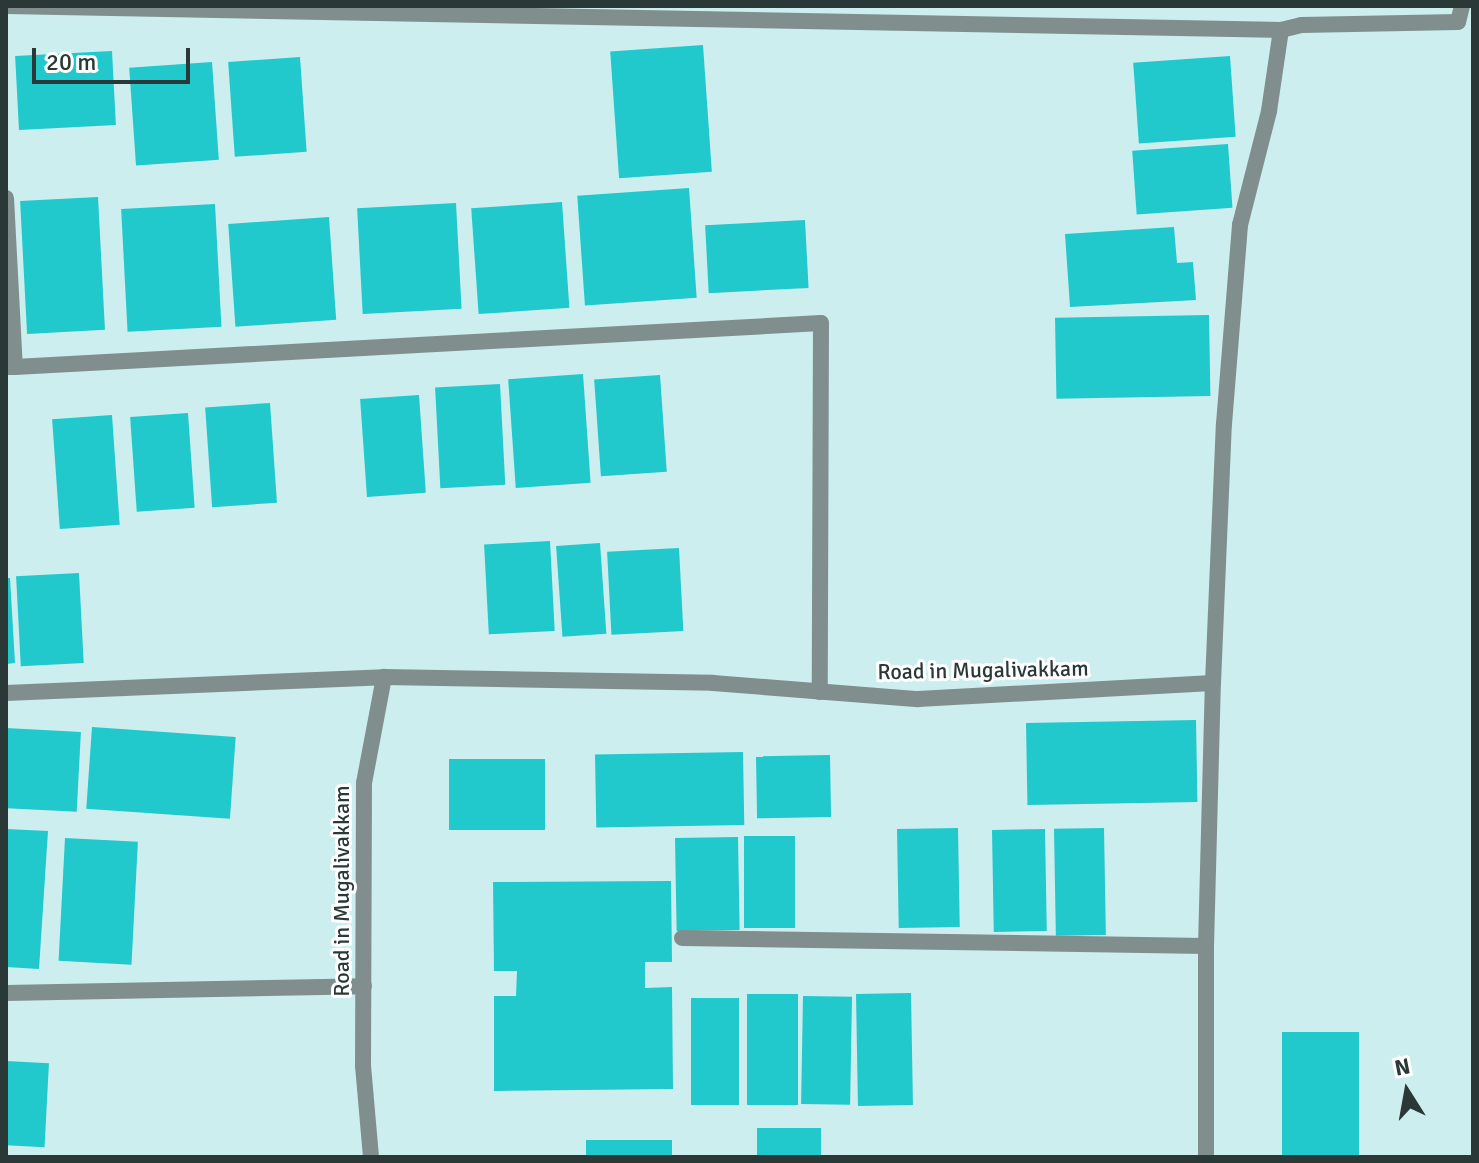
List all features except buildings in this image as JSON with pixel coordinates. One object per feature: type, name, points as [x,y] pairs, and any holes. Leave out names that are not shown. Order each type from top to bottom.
[{"type":"street","points":[[6,6],[1281,30],[1301,25],[1458,22],[1462,6]]},
{"type":"street","points":[[1206,1157],[1206,946],[1224,424],[1240,225],[1269,111],[1281,30]]},
{"type":"street","points":[[6,198],[11,367],[821,323],[820,692]]},
{"type":"street","points":[[6,693],[384,677]]},
{"type":"street","name":"Road in Mugalivakkam","points":[[371,1157],[363,1066],[364,783],[384,677],[585,679],[918,699],[1213,683]]},
{"type":"street","points":[[682,938],[1206,946]]},
{"type":"street","points":[[6,993],[364,986]]}]
